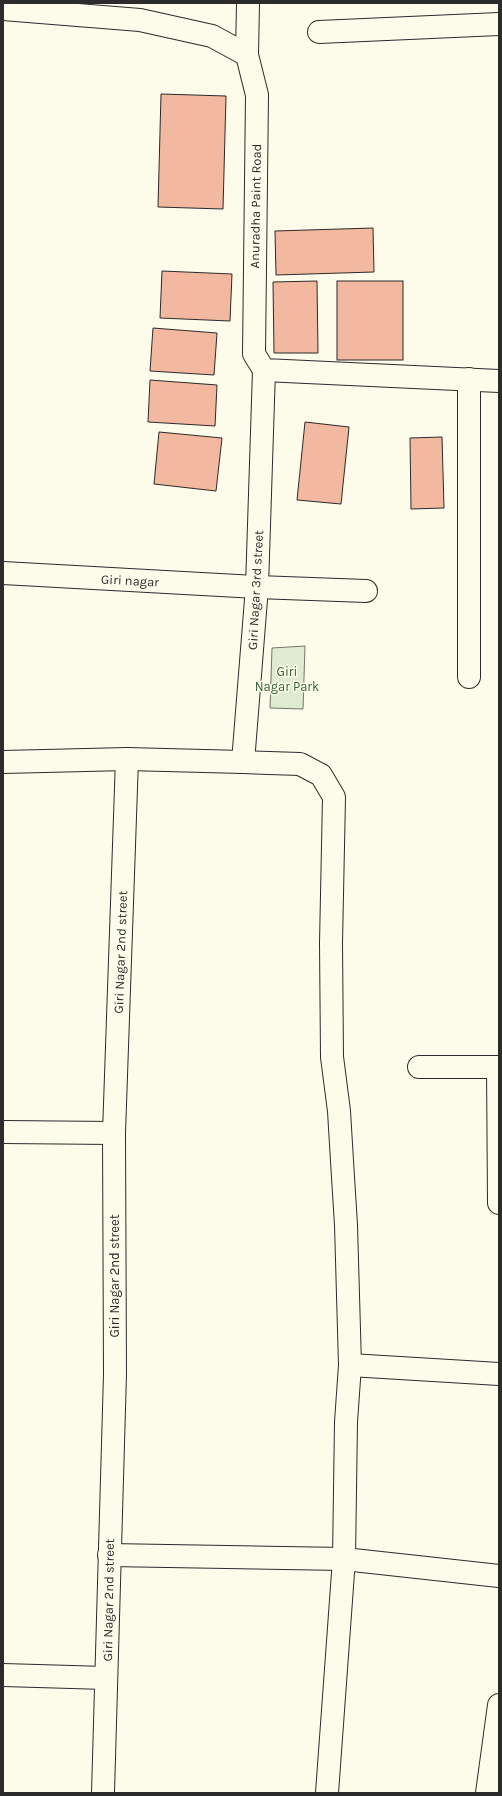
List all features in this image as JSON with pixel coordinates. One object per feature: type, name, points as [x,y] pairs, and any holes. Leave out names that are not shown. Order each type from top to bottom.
[{"type":"street","name":"Anuradha Paint Road","points":[[248,3],[247,55],[257,95],[254,354],[264,370]]},
{"type":"street","points":[[3,9],[141,12],[212,36],[247,55]]},
{"type":"street","points":[[320,32],[499,24]]},
{"type":"street","points":[[264,370],[499,381]]},
{"type":"street","name":"Giri Nagar 3rd street","points":[[243,762],[257,587],[264,370]]},
{"type":"street","points":[[469,379],[470,677]]},
{"type":"street","name":"Giri nagar","points":[[3,573],[257,587],[366,591]]},
{"type":"street","points":[[3,762],[127,759],[300,764],[321,775],[334,797],[331,943],[332,1057],[339,1111],[346,1225],[350,1365],[346,1422],[344,1559],[327,1793]]},
{"type":"street","name":"Giri Nagar 2nd street","points":[[103,1793],[115,1374],[114,1132],[127,759]]},
{"type":"street","points":[[419,1067],[498,1067],[499,1203]]},
{"type":"street","points":[[3,1132],[114,1132]]},
{"type":"street","points":[[350,1365],[499,1374]]},
{"type":"street","points":[[109,1555],[344,1559],[499,1576]]},
{"type":"street","points":[[3,1675],[106,1678]]},
{"type":"street","points":[[487,1793],[499,1705]]},
{"type":"green space","name":"Giri Nagar Park","points":[[305,646],[303,709],[270,708],[272,648]]},
{"type":"building","points":[[161,94],[226,96],[223,209],[158,207]]},
{"type":"building","points":[[373,228],[374,272],[276,275],[275,231]]},
{"type":"building","points":[[162,271],[232,274],[230,321],[160,318]]},
{"type":"building","points":[[317,281],[318,353],[274,353],[273,282]]},
{"type":"building","points":[[337,281],[403,281],[403,360],[337,360]]},
{"type":"building","points":[[153,328],[217,333],[214,375],[150,371]]},
{"type":"building","points":[[150,380],[217,385],[215,426],[148,422]]},
{"type":"building","points":[[305,422],[349,427],[341,504],[297,500]]},
{"type":"building","points":[[159,432],[222,438],[216,491],[154,484]]},
{"type":"building","points":[[442,437],[444,508],[411,509],[410,438]]}]
